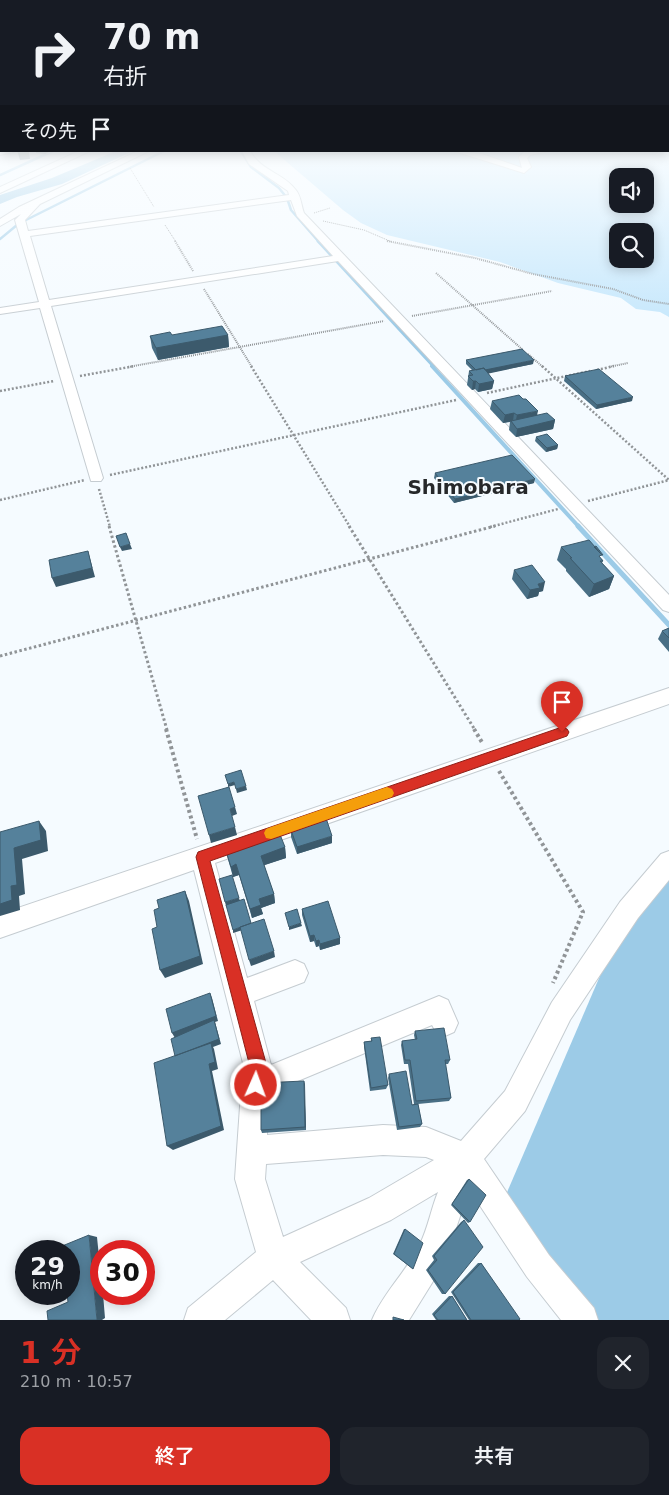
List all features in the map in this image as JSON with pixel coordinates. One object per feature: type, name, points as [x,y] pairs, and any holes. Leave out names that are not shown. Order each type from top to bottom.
[{"type":"street","points":[[0,223],[30,206]]},
{"type":"street","points":[[33,206],[20,220],[96,478]]},
{"type":"street","points":[[25,234],[239,206]]},
{"type":"street","points":[[298,206],[300,214],[340,258],[669,606]]},
{"type":"street","points":[[0,311],[340,258]]},
{"type":"street","points":[[0,926],[669,696]]},
{"type":"street","points":[[202,857],[257,1063],[250,1179],[274,1258],[334,1320]]},
{"type":"street","points":[[388,1320],[406,1297],[434,1251],[448,1201],[466,1158],[515,1101],[561,1012],[629,910],[669,862]]},
{"type":"street","points":[[239,994],[295,973]]},
{"type":"street","points":[[256,1085],[440,1009],[445,1023]]},
{"type":"street","points":[[251,1151],[383,1140],[426,1142],[466,1158],[538,1266],[582,1320]]},
{"type":"street","points":[[200,1320],[274,1258],[380,1209],[466,1158]]},
{"type":"path","points":[[154,206],[492,757],[583,912],[553,984]]},
{"type":"path","points":[[317,219],[364,230],[383,240],[394,243],[475,258],[533,274],[613,289],[643,300],[669,304]]},
{"type":"path","points":[[436,273],[669,480]]},
{"type":"path","points":[[0,391],[552,291]]},
{"type":"path","points":[[0,500],[628,363]]},
{"type":"path","points":[[96,478],[202,857]]},
{"type":"path","points":[[0,656],[669,480]]},
{"type":"shaded area","points":[[338,206],[609,206],[609,213],[654,213],[654,206],[669,206],[669,317],[660,312],[636,309],[621,298],[558,283],[500,262],[387,235],[361,223]]},
{"type":"shaded area","points":[[669,878],[669,1320],[596,1320],[505,1197],[612,948]]},
{"type":"building","points":[[222,326],[228,335],[156,348],[150,336],[170,332],[172,335]]},
{"type":"building","points":[[522,349],[534,360],[485,370],[484,368],[476,370],[466,360]]},
{"type":"building","points":[[484,368],[494,381],[479,384],[468,376],[473,375],[469,371]]},
{"type":"building","points":[[599,369],[633,397],[597,405],[565,376]]},
{"type":"building","points":[[519,395],[538,411],[505,415],[492,401]]},
{"type":"building","points":[[547,413],[555,420],[517,429],[511,421]]},
{"type":"building","points":[[547,434],[558,445],[547,448],[536,437]]},
{"type":"building","points":[[512,455],[535,479],[455,499],[435,473]]},
{"type":"building","points":[[126,533],[130,544],[120,547],[116,536]]},
{"type":"building","points":[[589,540],[602,555],[599,556],[603,561],[600,561],[614,576],[594,584],[561,547]]},
{"type":"building","points":[[596,546],[603,555],[594,547]]},
{"type":"building","points":[[88,551],[92,568],[52,578],[49,560]]},
{"type":"building","points":[[532,565],[545,582],[538,584],[540,588],[530,590],[514,570]]},
{"type":"building","points":[[669,628],[669,638],[662,631]]},
{"type":"building","points":[[241,770],[246,786],[236,789],[234,782],[228,784],[225,775]]},
{"type":"building","points":[[229,787],[235,807],[230,809],[235,827],[209,835],[198,796]]},
{"type":"building","points":[[326,818],[332,836],[297,847],[291,830]]},
{"type":"building","points":[[39,821],[41,840],[14,848],[17,885],[11,886],[12,900],[0,904],[0,832]]},
{"type":"building","points":[[277,827],[285,847],[261,856],[274,894],[259,899],[261,905],[250,909],[236,864],[231,867],[224,845]]},
{"type":"building","points":[[232,875],[239,898],[225,902],[219,879]]},
{"type":"building","points":[[185,891],[200,956],[160,970],[152,929],[157,927],[154,910],[159,908],[157,900]]},
{"type":"building","points":[[244,899],[251,923],[233,930],[226,905]]},
{"type":"building","points":[[328,901],[340,938],[320,944],[319,940],[316,941],[314,935],[310,936],[302,909]]},
{"type":"building","points":[[297,909],[301,923],[289,927],[285,913]]},
{"type":"building","points":[[264,919],[274,951],[249,960],[240,927]]},
{"type":"building","points":[[210,993],[216,1016],[172,1033],[166,1009]]},
{"type":"building","points":[[214,1020],[219,1039],[175,1056],[171,1039]]},
{"type":"building","points":[[444,1028],[450,1060],[445,1060],[451,1098],[416,1101],[410,1060],[405,1060],[402,1041],[417,1039],[415,1031]]},
{"type":"building","points":[[380,1037],[388,1085],[371,1088],[364,1042],[372,1041],[371,1038]]},
{"type":"building","points":[[211,1043],[215,1062],[209,1064],[221,1126],[167,1146],[154,1063]]},
{"type":"building","points":[[406,1071],[412,1105],[418,1104],[422,1124],[399,1127],[389,1074]]},
{"type":"building","points":[[304,1081],[305,1127],[261,1130],[261,1083]]},
{"type":"building","points":[[469,1179],[486,1195],[470,1222],[452,1204]]},
{"type":"building","points":[[464,1220],[483,1247],[445,1294],[428,1270],[437,1260],[434,1256]]},
{"type":"building","points":[[405,1229],[423,1243],[413,1269],[394,1254]]},
{"type":"building","points":[[89,1235],[90,1305],[96,1305],[97,1320],[48,1320],[47,1311],[61,1305],[80,1305],[80,1240],[77,1240]]},
{"type":"building","points":[[481,1263],[519,1320],[471,1320],[453,1292]]},
{"type":"building","points":[[452,1296],[467,1320],[438,1320],[434,1315]]},
{"type":"building","points":[[393,1317],[404,1320],[393,1320]]},
{"type":"waterway","points":[[26,220],[55,206]]},
{"type":"waterway","points":[[290,206],[291,210],[319,242]]},
{"type":"waterway","points":[[0,239],[17,225]]},
{"type":"waterway","points":[[318,241],[434,367]]},
{"type":"waterway","points":[[432,366],[579,527]]},
{"type":"waterway","points":[[578,526],[669,625]]},
{"type":"slow traffic","points":[[271,833],[387,793]]},
{"type":"district","name":"Shimobara","points":[[468,487]]},
{"type":"route","points":[[256,1085],[257,1063],[202,857],[562,732]]}]
